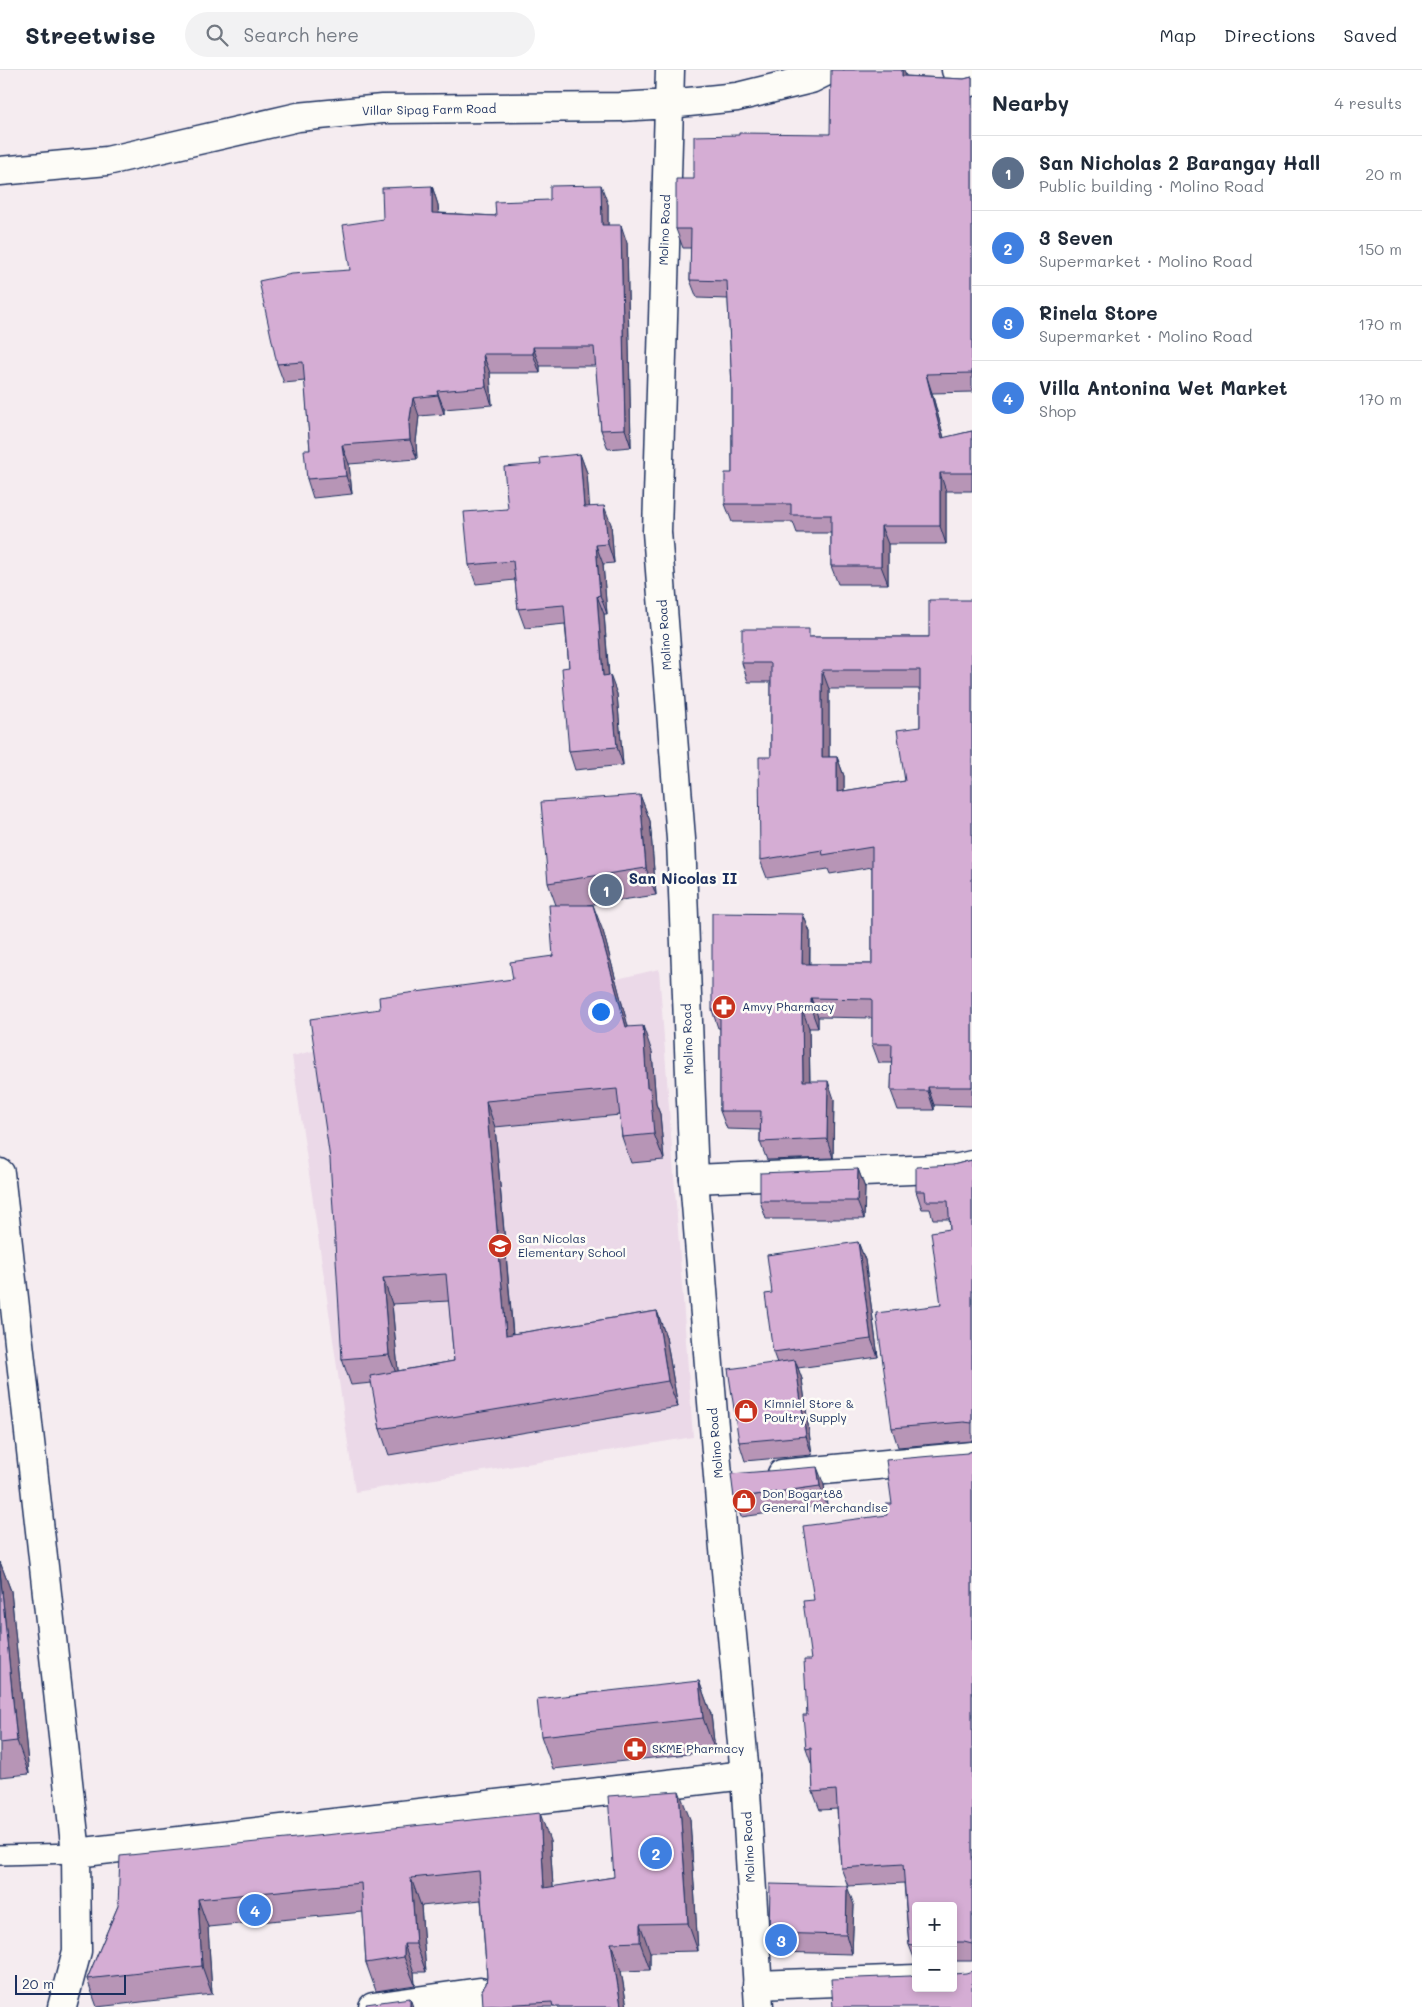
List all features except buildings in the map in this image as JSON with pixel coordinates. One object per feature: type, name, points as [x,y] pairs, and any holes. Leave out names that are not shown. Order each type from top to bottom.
[{"type":"main road","name":"Molino Road","points":[[670,70],[657,532],[681,839],[694,1179],[738,1478],[723,1538],[745,1775],[758,1996]]},
{"type":"main road","name":"Villar Sipag Farm Road","points":[[0,171],[107,162],[298,117],[382,109],[620,107],[669,104],[737,97],[811,79],[829,70]]},
{"type":"main road","points":[[956,70],[972,82]]},
{"type":"main road","points":[[694,1179],[959,1168],[972,1165]]},
{"type":"main road","points":[[0,1173],[76,1853],[77,1951],[62,2007]]},
{"type":"main road","points":[[738,1478],[972,1456]]},
{"type":"main road","points":[[76,1853],[745,1775]]},
{"type":"main road","points":[[758,1996],[912,1978]]},
{"type":"main road","points":[[373,2007],[480,1992],[482,2007]]},
{"type":"lane","points":[[0,1855],[76,1853]]},
{"type":"shaded area","name":"San Nicolas Elementary School","points":[[659,969],[693,1437],[355,1492],[292,1056]]},
{"type":"place","name":"San Nicholas 2 Barangay Hall","points":[[606,890]]},
{"type":"place","name":"Amvy Pharmacy","points":[[724,1007]]},
{"type":"place","name":"San Nicolas Elementary School","points":[[500,1246]]},
{"type":"place","name":"Kimniel Store & Poultry Supply","points":[[746,1411]]},
{"type":"place","name":"Don Bogart88 General Merchandise","points":[[744,1501]]},
{"type":"place","name":"SKME Pharmacy","points":[[635,1749]]},
{"type":"place","name":"3 Seven","points":[[656,1853]]},
{"type":"place","name":"Villa Antonina Wet Market","points":[[255,1910]]},
{"type":"place","name":"Rinela Store","points":[[781,1940]]},
{"type":"district","name":"San Nicolas II","points":[[683,879]]}]
